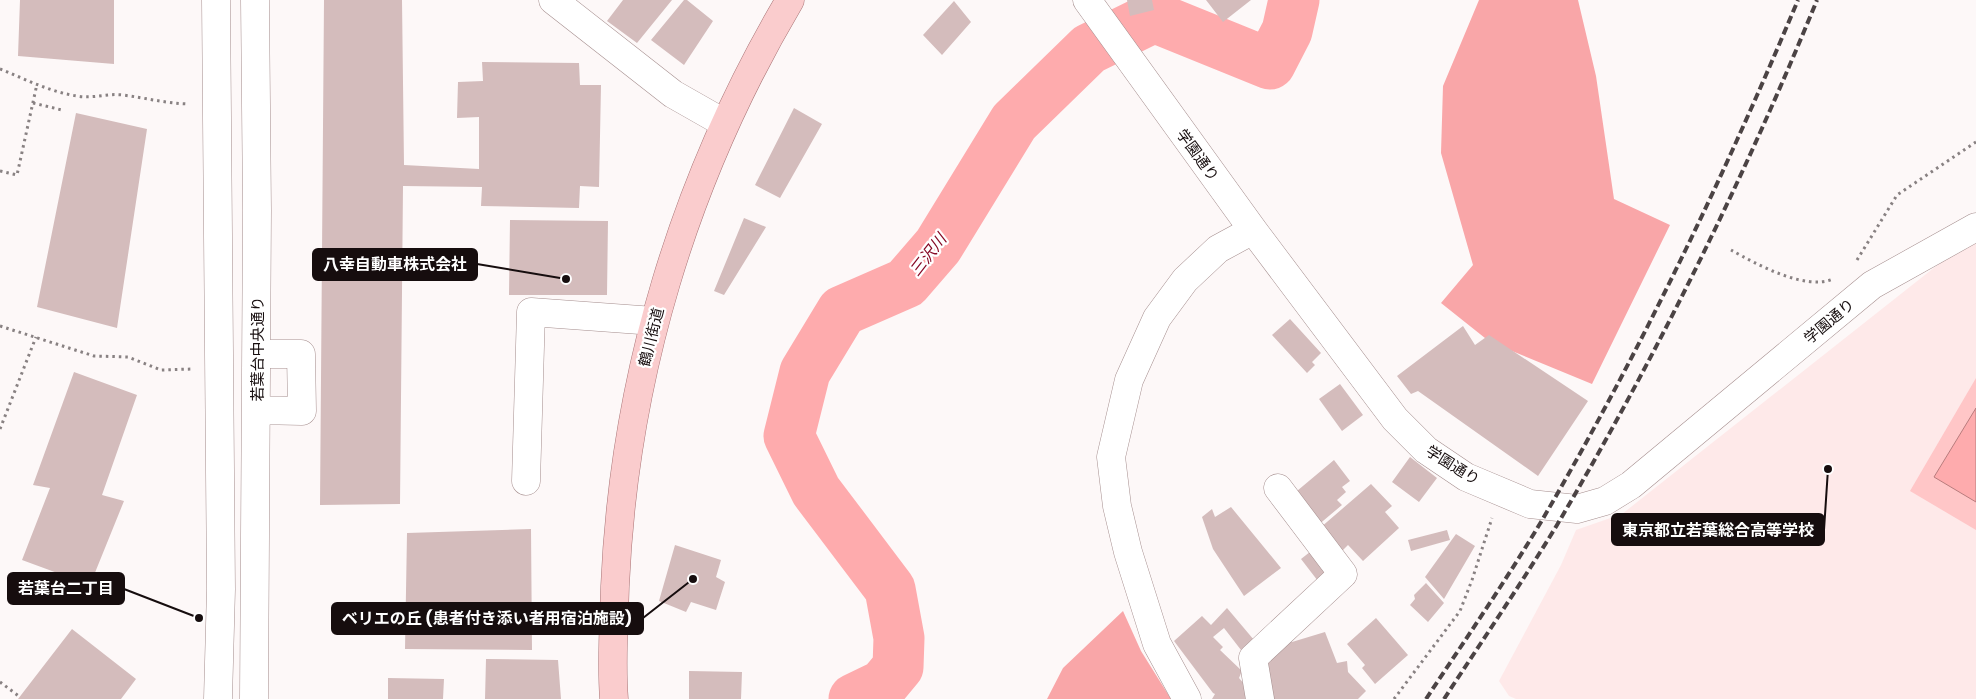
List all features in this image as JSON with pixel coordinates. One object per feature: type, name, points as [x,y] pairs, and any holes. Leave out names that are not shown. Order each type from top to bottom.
[{"type":"main road","name":"鶴川街道","points":[[614,699],[612,671],[617,532],[633,410],[654,321],[686,221],[724,123],[790,0]]},
{"type":"street","points":[[216,0],[221,589],[218,699]]},
{"type":"street","name":"若葉台中央通り","points":[[254,699],[257,410],[255,0]]},
{"type":"street","points":[[554,0],[673,94],[724,123]]},
{"type":"street","name":"学園通り","points":[[1089,3],[1253,230],[1395,419],[1426,450],[1466,477],[1530,504],[1577,509],[1605,501],[1631,485],[1872,285],[1976,227]]},
{"type":"street","points":[[1187,699],[1157,644],[1117,506],[1111,457],[1129,380],[1157,318],[1185,280],[1218,249],[1253,230]]},
{"type":"street","points":[[526,481],[531,312],[654,321]]},
{"type":"street","points":[[257,354],[301,354],[302,411],[257,410]]},
{"type":"street","points":[[1260,699],[1253,658],[1343,574],[1278,488]]},
{"type":"path","points":[[0,69],[37,84],[75,96],[93,98],[111,94],[160,103],[193,104]]},
{"type":"path","points":[[0,171],[17,175],[37,84]]},
{"type":"path","points":[[33,103],[62,110]]},
{"type":"path","points":[[1852,266],[1897,195],[1976,142]]},
{"type":"path","points":[[1731,250],[1766,269],[1809,282],[1827,282],[1840,276]]},
{"type":"path","points":[[0,326],[94,356],[128,357],[161,370],[195,369]]},
{"type":"path","points":[[0,428],[36,337]]},
{"type":"path","points":[[1394,699],[1460,611],[1492,518]]},
{"type":"path","points":[[0,682],[20,697]]},
{"type":"shaded area","points":[[1479,0],[1578,0],[1596,76],[1614,199],[1670,225],[1592,384],[1490,342],[1441,303],[1473,265],[1441,153],[1443,86]]},
{"type":"shaded area","points":[[1976,240],[1976,699],[1516,699],[1509,696],[1499,681],[1561,565],[1576,530],[1622,514],[1954,252]]},
{"type":"shaded area","points":[[1976,378],[1976,530],[1910,491]]},
{"type":"shaded area","points":[[1976,408],[1976,502],[1934,477]]},
{"type":"shaded area","points":[[1123,611],[1141,651],[1171,699],[1047,699],[1063,668]]},
{"type":"building","points":[[20,0],[114,0],[114,64],[18,56]]},
{"type":"building","points":[[324,0],[402,0],[404,165],[479,169],[479,117],[457,118],[458,82],[483,81],[482,62],[579,63],[580,85],[601,85],[599,187],[580,186],[579,208],[481,206],[482,187],[403,186],[400,504],[320,505]]},
{"type":"building","points":[[623,0],[672,0],[637,43],[607,21]]},
{"type":"building","points":[[684,0],[687,0],[713,21],[684,65],[651,40]]},
{"type":"building","points":[[1127,0],[1152,0],[1154,10],[1130,16]]},
{"type":"building","points":[[1206,0],[1251,0],[1223,22]]},
{"type":"building","points":[[954,1],[971,22],[942,55],[923,35]]},
{"type":"building","points":[[794,108],[822,124],[780,198],[755,185]]},
{"type":"building","points":[[76,113],[147,129],[117,328],[37,307]]},
{"type":"building","points":[[744,218],[766,227],[724,295],[714,291]]},
{"type":"building","points":[[510,220],[608,221],[607,295],[509,295]]},
{"type":"building","points":[[1290,319],[1321,353],[1312,362],[1315,365],[1307,373],[1272,335]]},
{"type":"building","points":[[1463,326],[1475,345],[1489,335],[1588,401],[1538,476],[1418,391],[1411,394],[1397,376]]},
{"type":"building","points":[[74,372],[137,395],[102,495],[124,501],[90,585],[22,560],[50,488],[33,485]]},
{"type":"building","points":[[1340,384],[1363,415],[1342,431],[1319,399]]},
{"type":"building","points":[[1410,457],[1437,478],[1419,502],[1392,482]]},
{"type":"building","points":[[1334,460],[1350,481],[1342,487],[1346,492],[1337,500],[1342,505],[1317,526],[1291,496]]},
{"type":"building","points":[[1371,484],[1392,506],[1385,512],[1399,528],[1363,561],[1348,545],[1340,553],[1320,528]]},
{"type":"building","points":[[1231,507],[1281,568],[1244,596],[1213,549],[1202,517],[1212,509],[1215,517]]},
{"type":"building","points":[[531,529],[532,650],[405,649],[407,533]]},
{"type":"building","points":[[1447,530],[1450,540],[1411,551],[1408,540]]},
{"type":"building","points":[[1456,534],[1475,546],[1444,599],[1425,577]]},
{"type":"building","points":[[675,545],[721,560],[716,577],[725,582],[716,610],[691,602],[686,612],[659,601]]},
{"type":"building","points":[[1315,548],[1336,573],[1321,585],[1301,559]]},
{"type":"building","points":[[1426,583],[1444,603],[1428,622],[1410,605],[1415,599],[1414,595]]},
{"type":"building","points":[[1227,608],[1254,640],[1241,650],[1224,628],[1213,637],[1223,647],[1220,650],[1242,671],[1239,678],[1254,695],[1249,699],[1212,699],[1215,694],[1174,641],[1202,616],[1211,625]]},
{"type":"building","points":[[1376,618],[1408,655],[1375,684],[1362,668],[1365,665],[1347,644]]},
{"type":"building","points":[[72,629],[136,679],[121,699],[18,699]]},
{"type":"building","points":[[1325,632],[1337,663],[1347,661],[1348,672],[1366,691],[1358,699],[1266,699],[1260,665],[1287,641],[1292,642]]},
{"type":"building","points":[[486,659],[558,660],[561,699],[485,699]]},
{"type":"building","points":[[689,671],[742,672],[741,699],[689,699]]},
{"type":"building","points":[[388,678],[444,679],[443,699],[388,699]]},
{"type":"waterway","name":"三沢川","points":[[854,699],[883,685],[898,667],[899,638],[890,589],[816,491],[789,436],[805,372],[842,311],[906,283],[938,246],[1014,122],[1089,49],[1154,17],[1270,64],[1287,31],[1294,0]]},
{"type":"railway","points":[[1426,699],[1485,611],[1541,522],[1612,395],[1710,200],[1798,0]]},
{"type":"railway","points":[[1444,699],[1557,525],[1629,398],[1728,201],[1789,68],[1817,0]]},
{"type":"place","name":"八幸自動車株式会社","points":[[566,279]]},
{"type":"place","name":"東京都立若葉総合高等学校","points":[[1828,469]]},
{"type":"place","name":"ベリエの丘 (患者付き添い者用宿泊施設)","points":[[693,579]]},
{"type":"place","name":"若葉台二丁目","points":[[199,618]]}]
